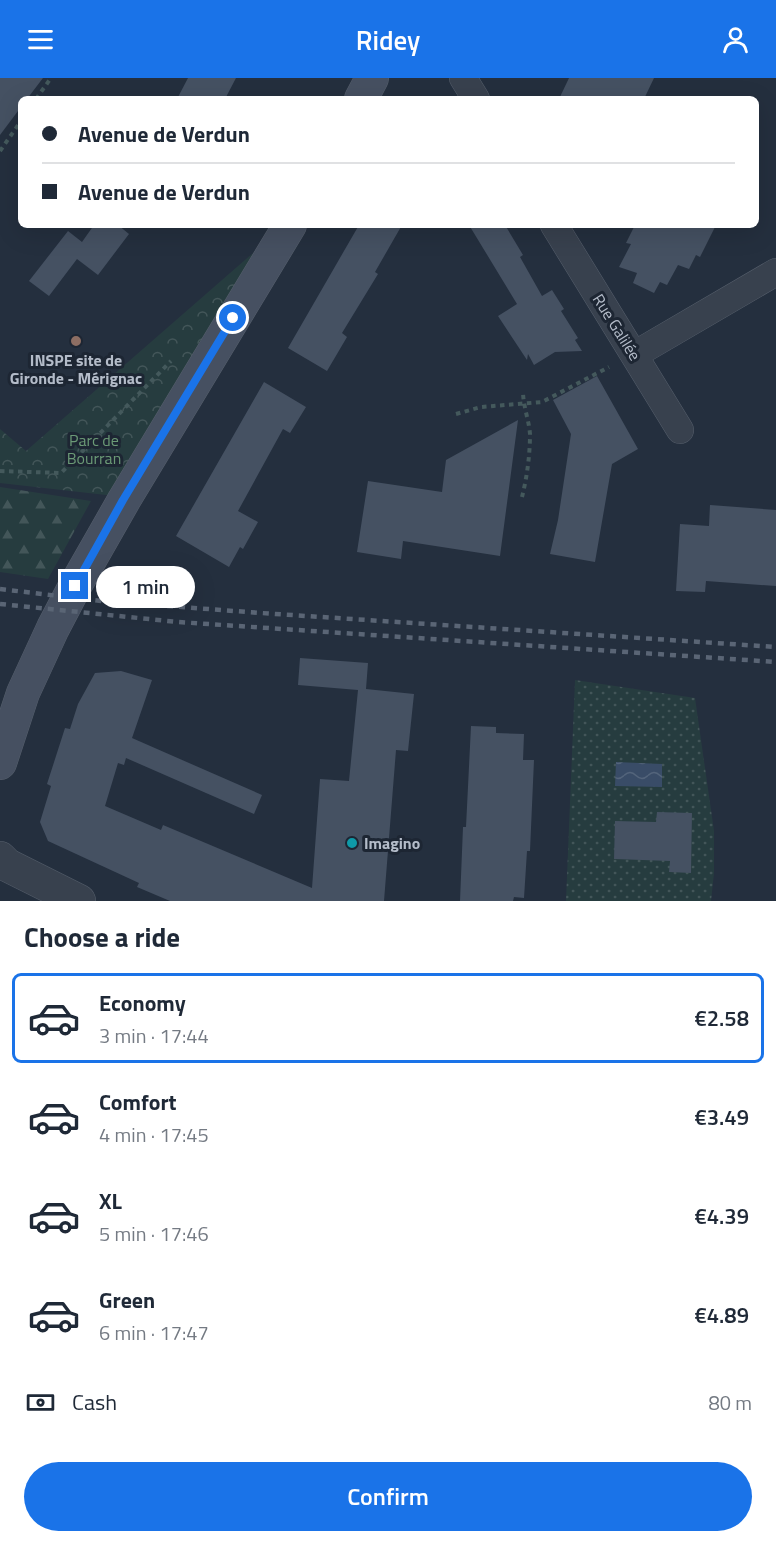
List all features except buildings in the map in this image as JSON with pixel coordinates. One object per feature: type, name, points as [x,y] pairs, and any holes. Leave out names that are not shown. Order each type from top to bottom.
[{"type":"main road","points":[[363,96],[372,78]]},
{"type":"main road","points":[[0,763],[23,693],[75,586],[123,500],[288,228]]},
{"type":"street","points":[[463,78],[474,96]]},
{"type":"street","name":"Rue Galilée","points":[[556,228],[680,429]]},
{"type":"street","points":[[634,354],[776,272]]},
{"type":"street","points":[[0,858],[7,865],[79,901]]},
{"type":"path","points":[[38,96],[51,78]]},
{"type":"path","points":[[0,151],[18,125]]},
{"type":"path","points":[[456,414],[481,407],[542,402],[634,354]]},
{"type":"path","points":[[0,471],[61,473],[176,356]]},
{"type":"path","points":[[522,497],[527,477],[530,433],[523,404],[523,391]]},
{"type":"green space","name":"Parc de Bourran","points":[[253,253],[186,377],[115,496],[0,483],[0,429],[26,451]]},
{"type":"green space","points":[[0,487],[91,501],[48,579],[0,572]]},
{"type":"green space","points":[[575,680],[695,698],[714,831],[711,901],[566,901]]},
{"type":"water","points":[[616,762],[662,764],[662,787],[615,786]]},
{"type":"railway","points":[[0,589],[101,601],[261,613],[776,647]]},
{"type":"railway","points":[[0,604],[178,622],[776,662]]},
{"type":"place","name":"INSPE site de Gironde - Mérignac","points":[[76,341]]},
{"type":"place","name":"Imagino","points":[[352,843]]},
{"type":"route","points":[[75,586],[123,500],[233,318]]}]
